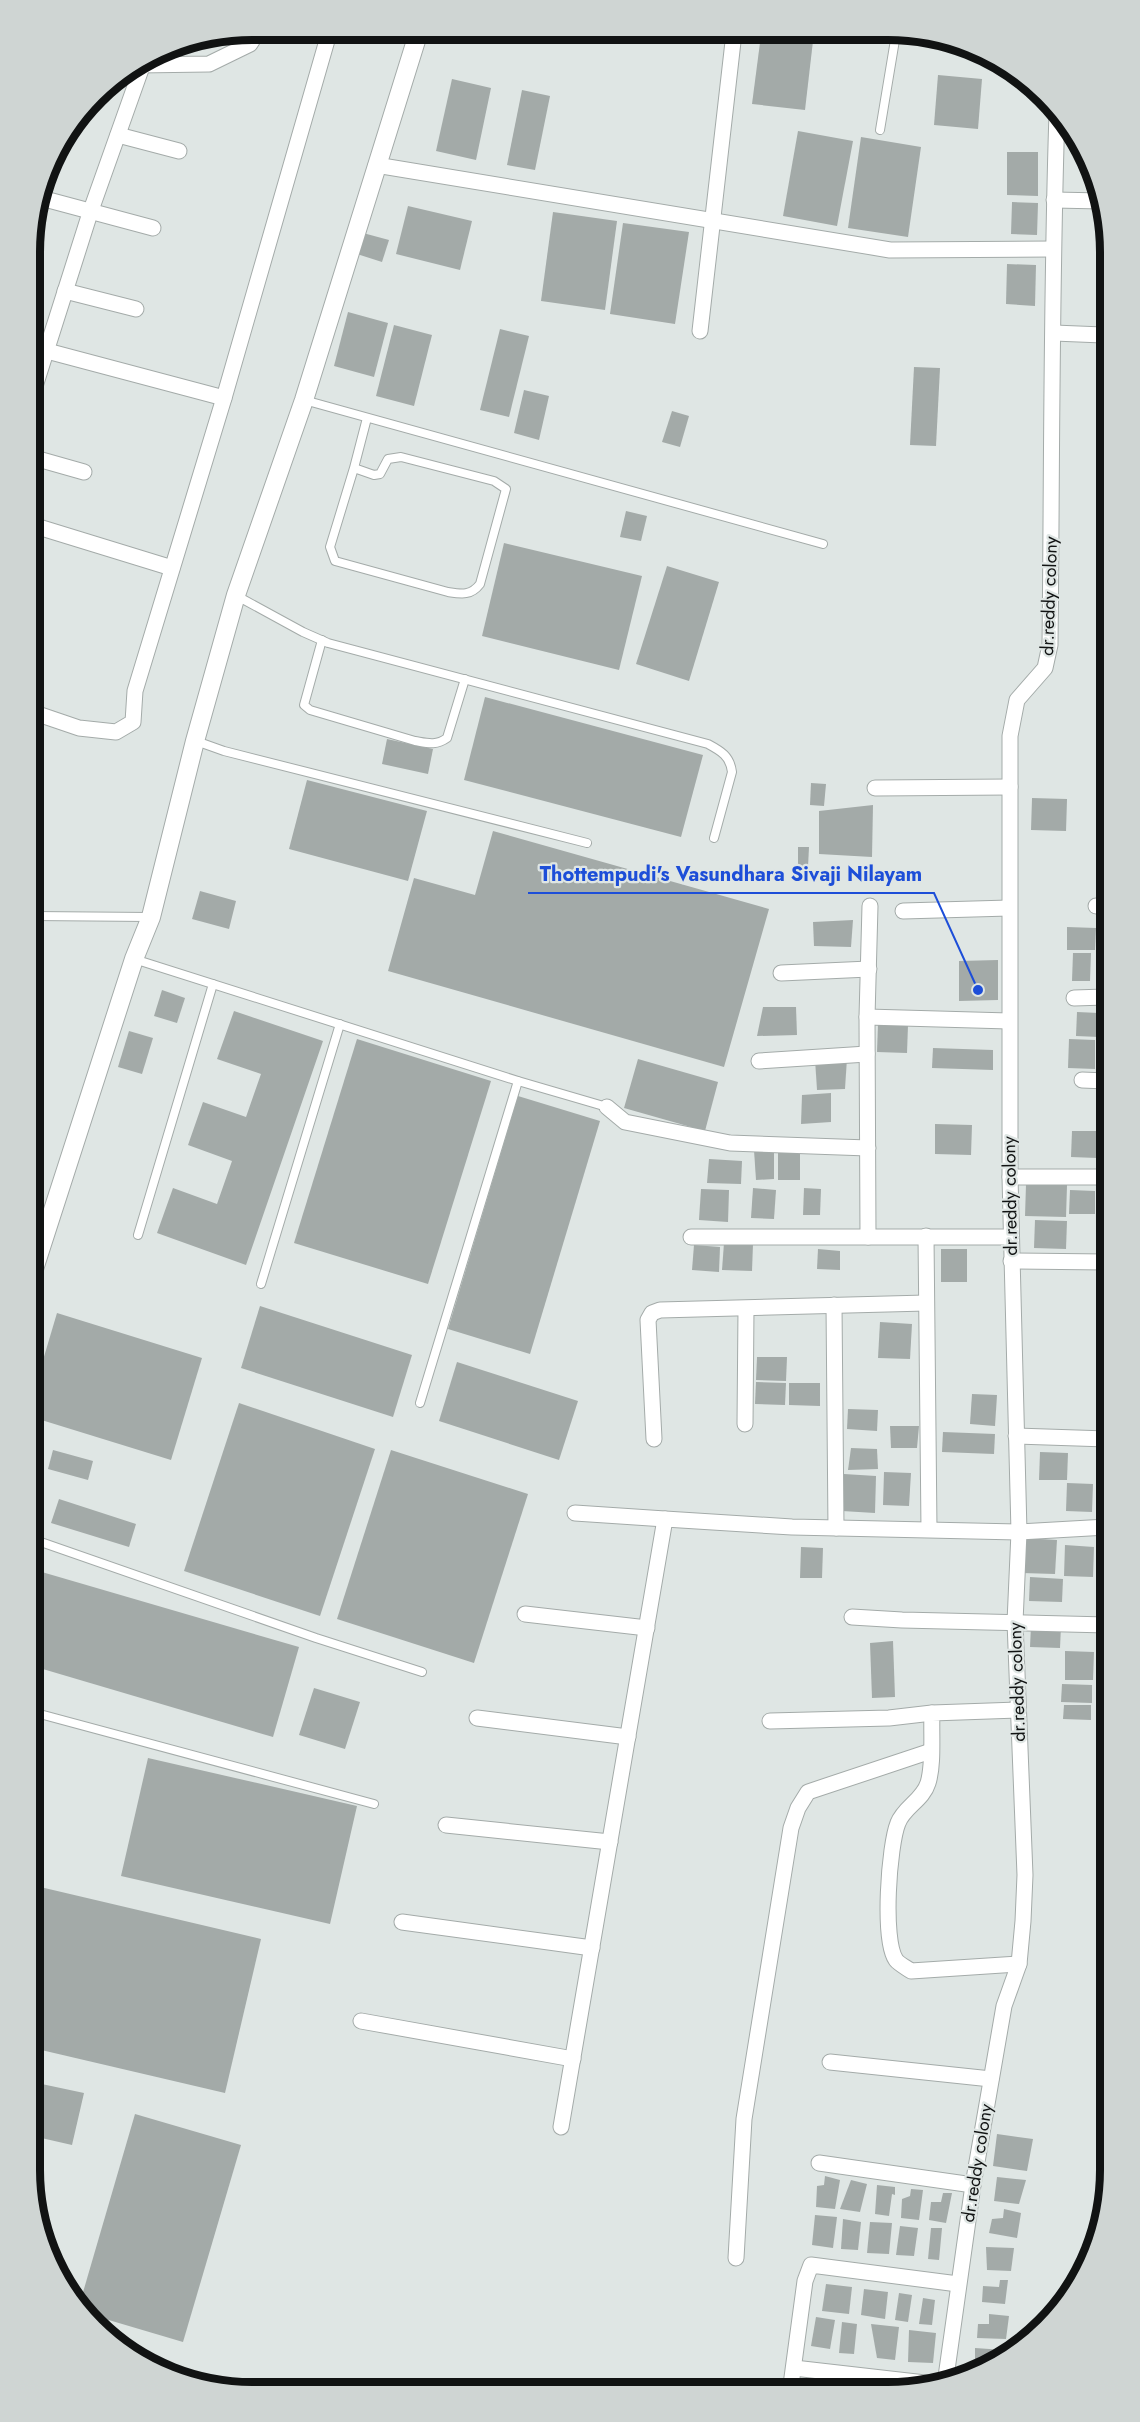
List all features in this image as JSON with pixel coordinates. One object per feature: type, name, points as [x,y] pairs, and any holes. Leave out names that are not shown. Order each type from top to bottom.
[{"type":"street","points":[[700,331],[733,40]]},
{"type":"street","points":[[155,64],[208,64],[252,41]]},
{"type":"street","points":[[40,714],[79,728],[116,732],[133,722],[135,691],[224,399],[327,41]]},
{"type":"street","points":[[40,1250],[134,960],[151,917],[195,741],[236,595],[304,400],[416,41]]},
{"type":"street","points":[[40,372],[90,213],[139,74]]},
{"type":"street","name":"dr.reddy colony","points":[[946,2373],[973,2185],[991,2079],[1004,2006],[1019,1964],[1025,1875],[1015,1622],[1019,1532],[1010,1177],[1010,736],[1017,700],[1045,668],[1050,645],[1053,249],[1057,124]]},
{"type":"street","points":[[118,135],[180,151]]},
{"type":"street","points":[[376,165],[890,250],[1053,249]]},
{"type":"street","points":[[47,200],[153,228]]},
{"type":"street","points":[[1054,200],[1093,201]]},
{"type":"street","points":[[66,291],[136,309]]},
{"type":"street","points":[[1054,333],[1100,335]]},
{"type":"street","points":[[47,351],[224,399]]},
{"type":"street","points":[[40,460],[84,472]]},
{"type":"street","points":[[40,527],[172,568]]},
{"type":"street","points":[[875,789],[1010,787]]},
{"type":"street","points":[[868,1237],[867,1017],[870,906]]},
{"type":"street","points":[[903,911],[1009,908]]},
{"type":"street","points":[[782,973],[869,969]]},
{"type":"street","points":[[1074,998],[1100,997]]},
{"type":"street","points":[[867,1017],[1009,1021]]},
{"type":"street","points":[[759,1061],[867,1054]]},
{"type":"street","points":[[1082,1080],[1100,1081]]},
{"type":"street","points":[[607,1107],[625,1122],[730,1143],[868,1148]]},
{"type":"street","points":[[1010,1177],[1100,1177]]},
{"type":"street","points":[[926,1236],[929,1529]]},
{"type":"street","points":[[691,1237],[1011,1237]]},
{"type":"street","points":[[1011,1262],[1100,1262]]},
{"type":"street","points":[[654,1439],[648,1320],[652,1313],[660,1310],[926,1303]]},
{"type":"street","points":[[834,1305],[836,1528]]},
{"type":"street","points":[[745,1424],[746,1309]]},
{"type":"street","points":[[1016,1437],[1100,1439]]},
{"type":"street","points":[[575,1513],[665,1520],[836,1528],[1019,1532],[1100,1527]]},
{"type":"street","points":[[561,2127],[665,1520]]},
{"type":"street","points":[[525,1614],[647,1628]]},
{"type":"street","points":[[852,1617],[1100,1625]]},
{"type":"street","points":[[770,1721],[889,1718],[932,1713],[1018,1710]]},
{"type":"street","points":[[932,1713],[929,1780],[925,1791],[898,1820],[892,1846],[888,1924],[896,1961],[911,1971],[1019,1964]]},
{"type":"street","points":[[477,1718],[628,1737]]},
{"type":"street","points":[[736,2258],[744,2119],[791,1828],[798,1808],[808,1792],[931,1751]]},
{"type":"street","points":[[446,1825],[610,1842]]},
{"type":"street","points":[[402,1922],[592,1948]]},
{"type":"street","points":[[361,2021],[573,2059]]},
{"type":"street","points":[[830,2062],[991,2079]]},
{"type":"street","points":[[819,2163],[973,2185]]},
{"type":"street","points":[[792,2382],[806,2281],[811,2265],[958,2284]]},
{"type":"street","points":[[794,2368],[905,2381]]},
{"type":"lane","points":[[880,130],[896,41]]},
{"type":"lane","points":[[304,400],[823,544]]},
{"type":"lane","points":[[354,468],[374,475],[380,474],[388,459],[401,457],[494,481],[506,489],[477,588],[462,594],[448,592],[335,561],[330,547],[368,418]]},
{"type":"lane","points":[[236,595],[322,640],[698,741],[717,749],[725,754],[731,763],[732,772],[714,838]]},
{"type":"lane","points":[[322,640],[304,705],[310,710],[415,741],[433,744],[441,743],[447,738],[465,679]]},
{"type":"lane","points":[[195,741],[224,751],[587,843]]},
{"type":"lane","points":[[40,916],[151,917]]},
{"type":"lane","points":[[134,960],[607,1107]]},
{"type":"lane","points":[[138,1235],[213,984]]},
{"type":"lane","points":[[261,1284],[340,1024]]},
{"type":"lane","points":[[420,1403],[518,1081]]},
{"type":"lane","points":[[40,1542],[316,1638],[422,1672]]},
{"type":"lane","points":[[40,1714],[374,1804]]},
{"type":"building","points":[[760,40],[813,41],[805,110],[752,104]]},
{"type":"building","points":[[938,75],[982,79],[978,129],[934,125]]},
{"type":"building","points":[[452,79],[491,88],[476,160],[436,151]]},
{"type":"building","points":[[522,90],[550,96],[535,170],[507,165]]},
{"type":"building","points":[[798,131],[853,141],[837,226],[783,216]]},
{"type":"building","points":[[861,137],[921,147],[908,237],[848,228]]},
{"type":"building","points":[[1007,152],[1038,152],[1038,196],[1007,195]]},
{"type":"building","points":[[1012,202],[1038,203],[1037,235],[1011,234]]},
{"type":"building","points":[[408,206],[472,221],[460,270],[396,254]]},
{"type":"building","points":[[553,212],[617,221],[605,310],[541,301]]},
{"type":"building","points":[[623,223],[689,232],[675,324],[610,314]]},
{"type":"building","points":[[363,233],[389,240],[382,262],[357,254]]},
{"type":"building","points":[[1007,264],[1036,265],[1035,306],[1006,304]]},
{"type":"building","points":[[348,312],[388,323],[374,377],[334,366]]},
{"type":"building","points":[[394,325],[432,335],[414,406],[376,396]]},
{"type":"building","points":[[500,329],[529,336],[509,417],[480,410]]},
{"type":"building","points":[[914,367],[940,368],[936,446],[910,445]]},
{"type":"building","points":[[524,390],[549,396],[539,440],[514,433]]},
{"type":"building","points":[[672,411],[689,416],[680,447],[662,442]]},
{"type":"building","points":[[626,511],[647,516],[641,541],[620,537]]},
{"type":"building","points":[[504,543],[642,576],[619,670],[482,636]]},
{"type":"building","points":[[667,566],[719,582],[689,681],[636,664]]},
{"type":"building","points":[[485,697],[703,755],[681,837],[464,780]]},
{"type":"building","points":[[387,739],[433,749],[428,774],[382,764]]},
{"type":"building","points":[[307,780],[427,811],[408,881],[289,849]]},
{"type":"building","points":[[811,783],[826,784],[824,806],[810,805]]},
{"type":"building","points":[[1032,798],[1067,799],[1066,831],[1031,830]]},
{"type":"building","points":[[873,805],[872,857],[819,854],[819,811]]},
{"type":"building","points":[[493,831],[769,909],[724,1067],[388,971],[414,878],[475,895]]},
{"type":"building","points":[[798,847],[809,847],[808,867],[798,866]]},
{"type":"building","points":[[1098,860],[1100,860],[1100,890],[1097,890]]},
{"type":"building","points":[[200,891],[236,901],[229,929],[192,919]]},
{"type":"building","points":[[853,920],[851,947],[814,946],[813,922]]},
{"type":"building","points":[[1067,927],[1096,928],[1095,950],[1067,950]]},
{"type":"building","points":[[1097,950],[1100,950],[1100,980],[1096,980]]},
{"type":"building","points":[[1073,953],[1091,953],[1090,981],[1072,981]]},
{"type":"building","points":[[998,960],[998,1000],[959,1001],[959,961]]},
{"type":"building","points":[[162,990],[185,998],[177,1023],[154,1016]]},
{"type":"building","points":[[763,1007],[796,1007],[797,1035],[757,1036]]},
{"type":"building","points":[[234,1011],[323,1041],[246,1265],[157,1233],[173,1188],[217,1204],[232,1161],[188,1145],[203,1102],[246,1117],[261,1074],[217,1059]]},
{"type":"building","points":[[1077,1012],[1099,1013],[1099,1037],[1076,1036]]},
{"type":"building","points":[[878,1024],[908,1025],[907,1053],[877,1052]]},
{"type":"building","points":[[129,1031],[153,1038],[142,1074],[118,1067]]},
{"type":"building","points":[[357,1039],[491,1081],[428,1284],[294,1243]]},
{"type":"building","points":[[1069,1039],[1095,1040],[1095,1069],[1068,1068]]},
{"type":"building","points":[[933,1048],[993,1050],[993,1070],[932,1068]]},
{"type":"building","points":[[847,1058],[845,1089],[817,1090],[815,1059]]},
{"type":"building","points":[[638,1059],[718,1082],[705,1131],[624,1108]]},
{"type":"building","points":[[831,1093],[831,1122],[801,1124],[802,1095]]},
{"type":"building","points":[[518,1096],[600,1121],[530,1354],[448,1329]]},
{"type":"building","points":[[935,1124],[972,1125],[971,1155],[935,1154]]},
{"type":"building","points":[[1072,1131],[1097,1131],[1097,1158],[1071,1157]]},
{"type":"building","points":[[754,1150],[774,1151],[774,1179],[756,1180]]},
{"type":"building","points":[[800,1150],[800,1180],[778,1180],[778,1152]]},
{"type":"building","points":[[709,1159],[742,1161],[741,1184],[707,1183]]},
{"type":"building","points":[[1026,1184],[1067,1185],[1066,1217],[1025,1216]]},
{"type":"building","points":[[753,1188],[776,1190],[774,1219],[751,1218]]},
{"type":"building","points":[[804,1188],[821,1189],[820,1215],[803,1215]]},
{"type":"building","points":[[701,1189],[729,1190],[728,1222],[699,1220]]},
{"type":"building","points":[[1070,1190],[1095,1191],[1095,1214],[1069,1214]]},
{"type":"building","points":[[1035,1220],[1067,1221],[1066,1249],[1034,1248]]},
{"type":"building","points":[[724,1243],[753,1244],[752,1271],[722,1270]]},
{"type":"building","points":[[694,1245],[720,1247],[719,1272],[692,1270]]},
{"type":"building","points":[[818,1249],[840,1251],[840,1270],[817,1269]]},
{"type":"building","points":[[941,1249],[967,1249],[967,1282],[941,1282]]},
{"type":"building","points":[[260,1306],[412,1355],[393,1417],[241,1368]]},
{"type":"building","points":[[57,1313],[202,1358],[171,1460],[40,1420],[40,1370]]},
{"type":"building","points":[[880,1322],[912,1324],[910,1359],[878,1358]]},
{"type":"building","points":[[757,1357],[787,1357],[786,1381],[756,1380]]},
{"type":"building","points":[[457,1362],[578,1401],[559,1460],[439,1421]]},
{"type":"building","points":[[756,1382],[786,1383],[785,1405],[755,1404]]},
{"type":"building","points":[[789,1383],[820,1383],[820,1406],[789,1405]]},
{"type":"building","points":[[972,1394],[997,1395],[995,1426],[970,1424]]},
{"type":"building","points":[[239,1403],[375,1449],[320,1616],[184,1571]]},
{"type":"building","points":[[848,1409],[878,1410],[877,1431],[847,1429]]},
{"type":"building","points":[[890,1426],[919,1426],[917,1448],[891,1448]]},
{"type":"building","points":[[943,1432],[995,1434],[994,1454],[942,1452]]},
{"type":"building","points":[[851,1448],[877,1449],[878,1469],[848,1470]]},
{"type":"building","points":[[53,1450],[93,1461],[88,1480],[48,1469]]},
{"type":"building","points":[[391,1450],[528,1494],[474,1663],[337,1619]]},
{"type":"building","points":[[1040,1452],[1068,1453],[1067,1480],[1039,1480]]},
{"type":"building","points":[[1098,1453],[1100,1453],[1100,1479],[1096,1479]]},
{"type":"building","points":[[884,1472],[911,1473],[909,1506],[883,1505]]},
{"type":"building","points":[[844,1474],[876,1476],[875,1513],[842,1511]]},
{"type":"building","points":[[1067,1483],[1093,1484],[1092,1512],[1066,1511]]},
{"type":"building","points":[[59,1499],[136,1524],[129,1547],[51,1523]]},
{"type":"building","points":[[1024,1538],[1057,1540],[1055,1574],[1022,1573]]},
{"type":"building","points":[[1065,1545],[1094,1547],[1093,1577],[1064,1576]]},
{"type":"building","points":[[801,1547],[823,1548],[822,1578],[800,1578]]},
{"type":"building","points":[[40,1571],[299,1647],[273,1737],[40,1668]]},
{"type":"building","points":[[1030,1577],[1063,1579],[1062,1602],[1029,1601]]},
{"type":"building","points":[[1031,1626],[1061,1626],[1060,1648],[1030,1647]]},
{"type":"building","points":[[893,1641],[895,1697],[872,1698],[870,1643]]},
{"type":"building","points":[[1065,1651],[1094,1652],[1093,1680],[1065,1680]]},
{"type":"building","points":[[1062,1684],[1092,1685],[1092,1703],[1061,1702]]},
{"type":"building","points":[[314,1688],[360,1702],[345,1749],[299,1735]]},
{"type":"building","points":[[1064,1705],[1091,1705],[1091,1720],[1063,1719]]},
{"type":"building","points":[[148,1758],[357,1806],[330,1924],[121,1876]]},
{"type":"building","points":[[40,1887],[261,1939],[225,2093],[40,2050]]},
{"type":"building","points":[[40,2084],[84,2093],[72,2145],[40,2138]]},
{"type":"building","points":[[135,2114],[241,2145],[183,2342],[102,2318],[82,2296]]},
{"type":"building","points":[[997,2134],[1033,2139],[1027,2171],[993,2166]]},
{"type":"building","points":[[825,2176],[840,2180],[835,2209],[816,2207],[817,2186],[824,2185]]},
{"type":"building","points":[[997,2177],[1026,2180],[1019,2204],[994,2201]]},
{"type":"building","points":[[851,2180],[867,2184],[860,2212],[840,2209]]},
{"type":"building","points":[[877,2185],[895,2187],[889,2216],[875,2214]]},
{"type":"building","points":[[911,2189],[923,2190],[919,2220],[901,2218],[902,2199],[910,2196]]},
{"type":"building","points":[[943,2193],[952,2193],[946,2223],[929,2220],[931,2202],[941,2202]]},
{"type":"building","points":[[1004,2209],[1021,2213],[1017,2238],[989,2233],[992,2219],[1003,2218]]},
{"type":"building","points":[[815,2215],[837,2217],[833,2248],[812,2245]]},
{"type":"building","points":[[843,2219],[861,2222],[858,2250],[841,2249]]},
{"type":"building","points":[[870,2222],[892,2223],[889,2254],[867,2253]]},
{"type":"building","points":[[900,2226],[918,2228],[914,2256],[896,2255]]},
{"type":"building","points":[[931,2228],[942,2228],[939,2260],[928,2259]]},
{"type":"building","points":[[986,2247],[1014,2248],[1011,2271],[987,2270]]},
{"type":"building","points":[[1000,2280],[1008,2280],[1005,2304],[982,2302],[983,2286],[999,2287]]},
{"type":"building","points":[[826,2284],[852,2287],[849,2314],[822,2311]]},
{"type":"building","points":[[864,2289],[888,2292],[885,2319],[861,2315]]},
{"type":"building","points":[[899,2293],[912,2295],[908,2322],[895,2320]]},
{"type":"building","points":[[923,2298],[935,2300],[932,2325],[919,2324]]},
{"type":"building","points":[[989,2314],[1009,2316],[1006,2339],[977,2338],[978,2324],[989,2324]]},
{"type":"building","points":[[816,2317],[835,2320],[830,2349],[811,2346]]},
{"type":"building","points":[[842,2322],[857,2324],[854,2354],[839,2353]]},
{"type":"building","points":[[871,2324],[899,2327],[895,2360],[877,2358]]},
{"type":"building","points":[[909,2330],[936,2333],[933,2363],[908,2362]]},
{"type":"building","points":[[975,2348],[999,2350],[981,2360],[975,2362]]},
{"type":"place","name":"Thottempudi's Vasundhara Sivaji Nilayam","points":[[978,990]]}]
